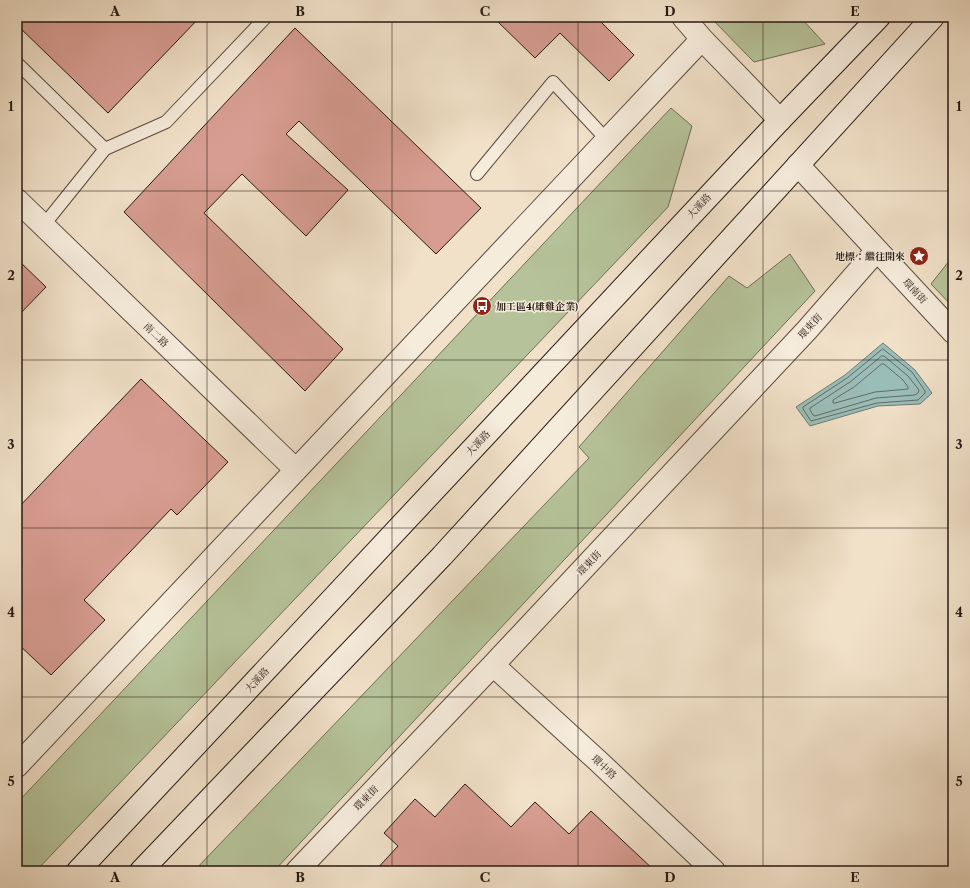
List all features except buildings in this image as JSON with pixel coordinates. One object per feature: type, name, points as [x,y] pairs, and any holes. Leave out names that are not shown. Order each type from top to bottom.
[{"type":"street","points":[[683,17],[702,39],[780,120]]},
{"type":"street","name":"大溪路","points":[[78,871],[780,120],[880,17]]},
{"type":"street","points":[[141,871],[436,562],[933,17]]},
{"type":"street","points":[[17,766],[702,39]]},
{"type":"street","name":"環南街","points":[[798,165],[953,332]]},
{"type":"street","name":"南二路","points":[[17,200],[296,470]]},
{"type":"street","name":"環東街","points":[[296,871],[494,665],[807,330],[877,250]]},
{"type":"street","name":"環中路","points":[[494,665],[714,871]]},
{"type":"lane","points":[[43,226],[105,149],[166,122],[266,17]]},
{"type":"lane","points":[[17,63],[105,149]]},
{"type":"lane","points":[[477,174],[553,82],[607,140]]},
{"type":"green space","points":[[710,17],[800,17],[825,44],[754,62]]},
{"type":"green space","points":[[671,108],[692,126],[668,207],[36,871],[17,871],[17,803]]},
{"type":"green space","points":[[790,254],[815,291],[274,871],[194,871],[589,458],[579,447],[729,276],[747,288]]},
{"type":"green space","points":[[953,256],[953,307],[931,284]]},
{"type":"water","points":[[883,343],[915,370],[932,393],[920,404],[878,406],[810,426],[796,407],[845,375]]},
{"type":"place","name":"地標：繼往開來","points":[[919,256]]},
{"type":"place","name":"加工區4(雄雞企業)","points":[[482,306]]}]
